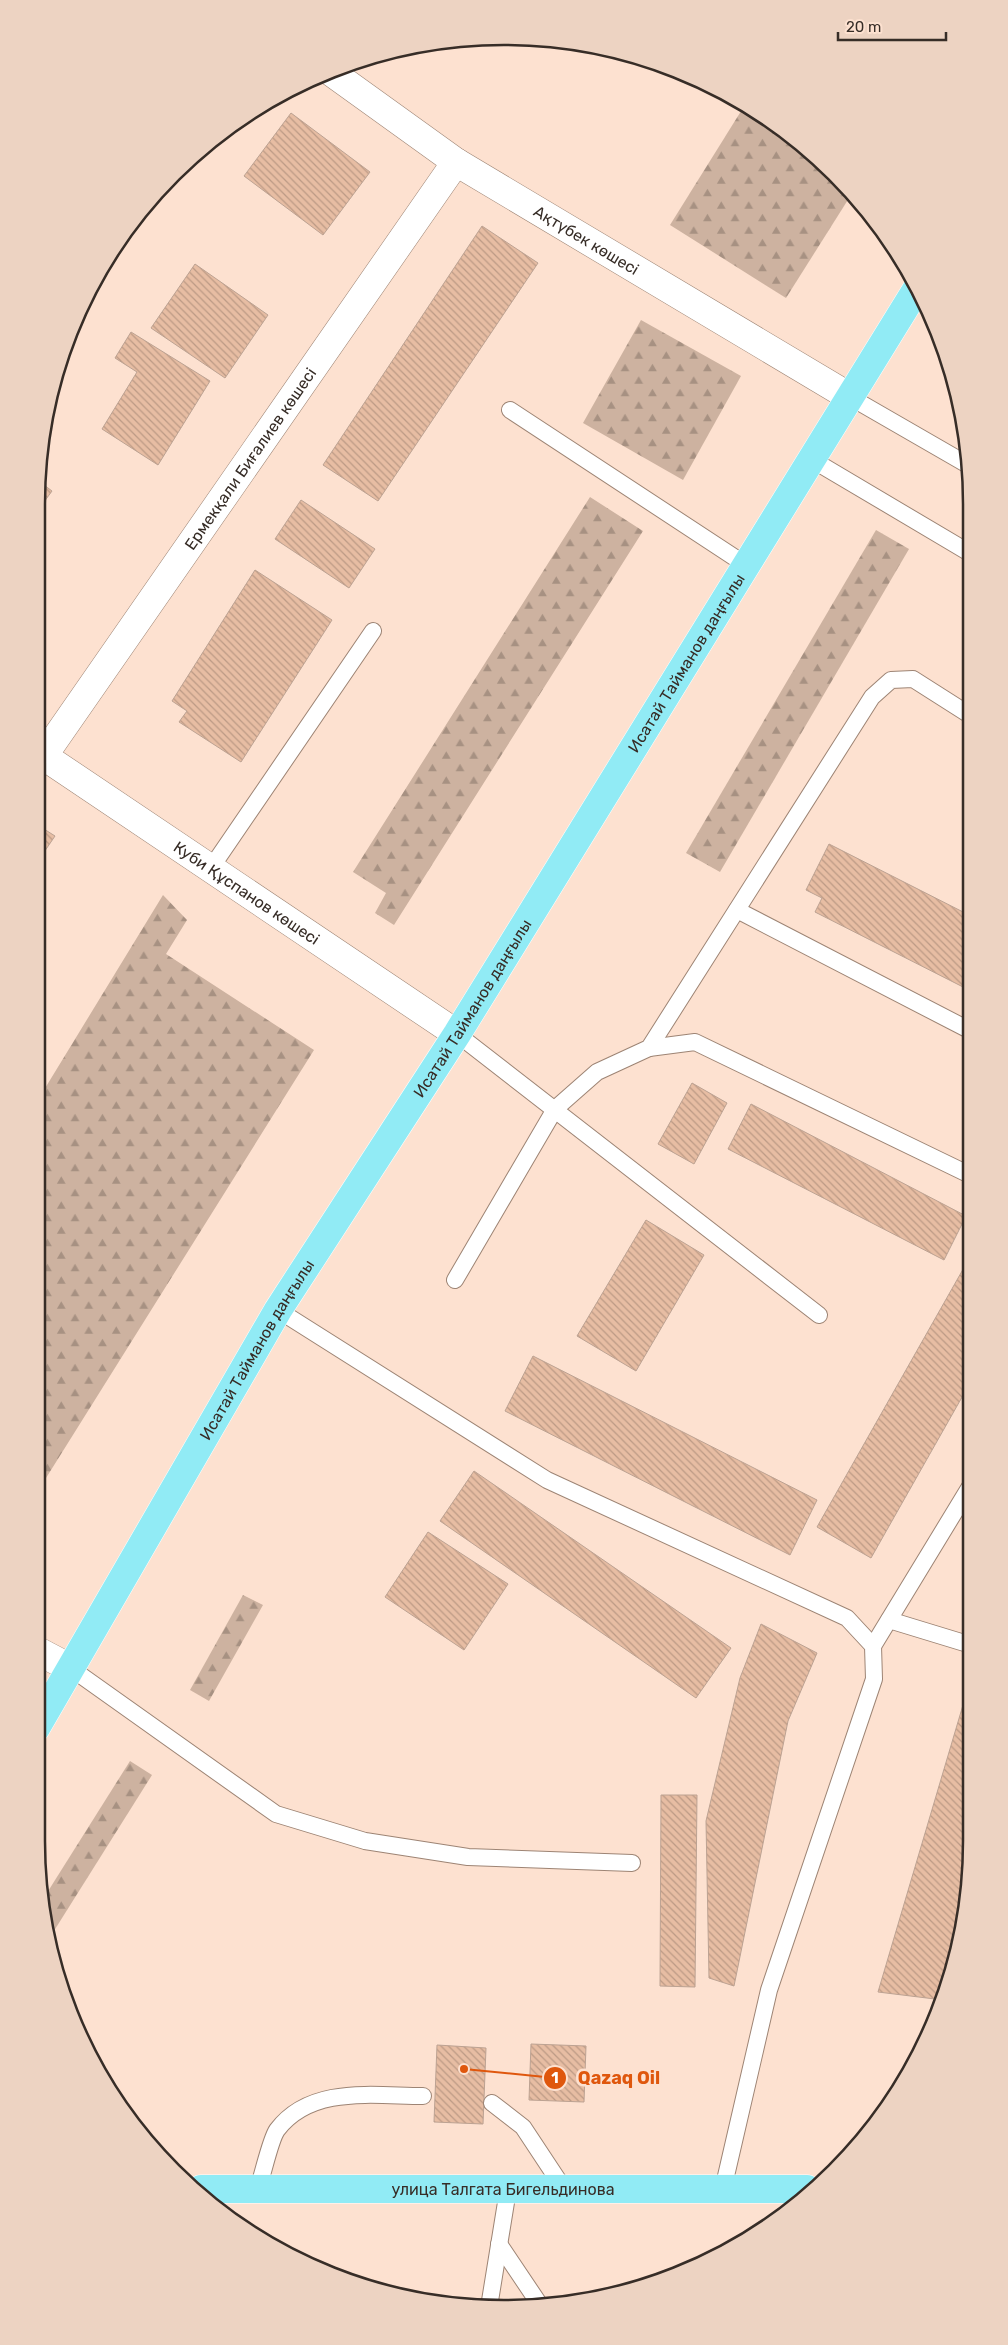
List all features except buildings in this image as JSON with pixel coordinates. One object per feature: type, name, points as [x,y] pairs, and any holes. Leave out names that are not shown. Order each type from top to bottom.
[{"type":"main road","name":"Исатай Тайманов даңғылы","points":[[45,1713],[278,1310],[457,1034],[913,295]]},
{"type":"main road","name":"улица Талгата Бигельдинова","points":[[205,2189],[803,2189]]},
{"type":"street","name":"Ақтүбек көшесi","points":[[337,76],[456,162],[850,397]]},
{"type":"street","name":"Ермекқали Биғалиев көшесі","points":[[45,746],[456,162]]},
{"type":"street","name":"Куби Құспанов көшесi","points":[[45,756],[457,1034]]},
{"type":"street","points":[[45,1655],[72,1669]]},
{"type":"lane","points":[[850,397],[961,461]]},
{"type":"lane","points":[[510,410],[746,565]]},
{"type":"lane","points":[[812,458],[963,549]]},
{"type":"lane","points":[[211,868],[373,631]]},
{"type":"lane","points":[[649,1048],[872,697],[891,680],[913,679],[963,711]]},
{"type":"lane","points":[[737,910],[963,1027]]},
{"type":"lane","points":[[457,1034],[819,1315]]},
{"type":"lane","points":[[455,1280],[555,1110],[597,1072],[649,1048],[695,1042],[963,1172]]},
{"type":"lane","points":[[278,1310],[547,1480],[847,1618],[873,1646]]},
{"type":"lane","points":[[723,2189],[769,1990],[874,1679],[873,1646],[963,1498]]},
{"type":"lane","points":[[889,1620],[963,1643]]},
{"type":"lane","points":[[72,1669],[276,1814],[365,1841],[468,1857],[632,1863]]},
{"type":"lane","points":[[258,2188],[277,2131],[303,2107],[334,2096],[423,2096]]},
{"type":"lane","points":[[492,2103],[524,2127],[564,2189]]},
{"type":"lane","points":[[490,2300],[508,2190]]},
{"type":"lane","points":[[499,2244],[536,2299]]},
{"type":"green space","points":[[741,111],[807,159],[848,200],[786,298],[670,225]]},
{"type":"green space","points":[[641,320],[741,376],[683,480],[583,423]]},
{"type":"green space","points":[[590,497],[643,531],[394,925],[375,913],[386,893],[353,872]]},
{"type":"green space","points":[[876,530],[909,549],[720,872],[686,853]]},
{"type":"green space","points":[[163,895],[187,920],[166,954],[314,1050],[45,1480],[45,1088]]},
{"type":"green space","points":[[243,1595],[263,1605],[209,1701],[190,1690]]},
{"type":"green space","points":[[130,1761],[152,1775],[54,1931],[48,1891]]},
{"type":"place","name":"Qazaq Oil","points":[[464,2069]]}]
